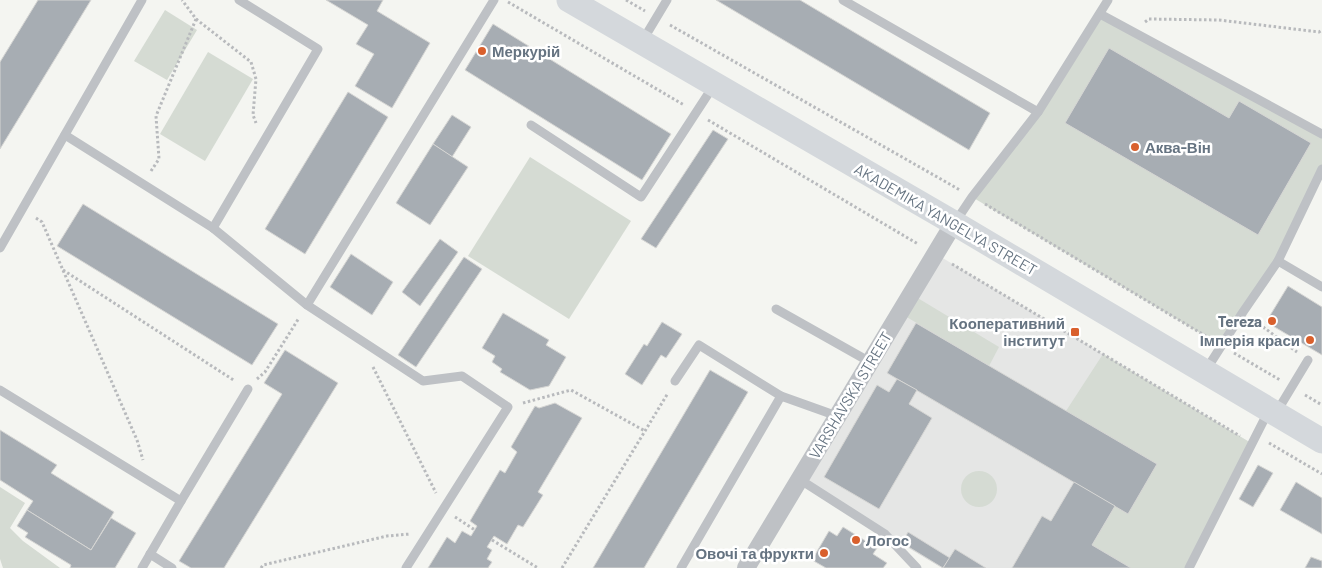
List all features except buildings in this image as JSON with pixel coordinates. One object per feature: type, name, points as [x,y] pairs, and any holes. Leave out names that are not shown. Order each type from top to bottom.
[{"type":"main road","name":"AKADEMIKA YANGELYA STREET","points":[[569,0],[1322,441]]},
{"type":"street","name":"VARSHAVSKA STREET","points":[[746,568],[954,224]]},
{"type":"lane","points":[[0,248],[142,0]]},
{"type":"lane","points":[[213,228],[318,49],[239,0]]},
{"type":"lane","points":[[307,305],[494,0]]},
{"type":"lane","points":[[642,42],[667,0]]},
{"type":"lane","points":[[843,0],[1038,112]]},
{"type":"lane","points":[[954,224],[972,197],[1038,112],[1108,0]]},
{"type":"lane","points":[[1100,14],[1322,134]]},
{"type":"lane","points":[[531,125],[641,197],[715,85]]},
{"type":"lane","points":[[64,135],[213,228],[307,305],[423,381],[462,376],[508,407],[406,568]]},
{"type":"lane","points":[[1205,372],[1278,261],[1322,169]]},
{"type":"lane","points":[[1278,261],[1322,287]]},
{"type":"lane","points":[[776,308],[870,362]]},
{"type":"lane","points":[[675,381],[699,345],[781,396],[837,416]]},
{"type":"lane","points":[[1188,568],[1251,443],[1308,360]]},
{"type":"lane","points":[[142,568],[248,389]]},
{"type":"lane","points":[[0,390],[180,501]]},
{"type":"lane","points":[[682,568],[781,396]]},
{"type":"lane","points":[[799,479],[885,534],[916,568]]},
{"type":"lane","points":[[150,554],[172,568]]},
{"type":"path","points":[[182,0],[196,20],[251,62],[256,79],[253,115],[263,143]]},
{"type":"path","points":[[506,0],[1251,443],[1265,440],[1322,474]]},
{"type":"path","points":[[1131,31],[1149,19],[1219,20],[1319,32],[1322,30]]},
{"type":"path","points":[[142,184],[159,158],[156,116],[196,20]]},
{"type":"path","points":[[23,208],[42,222],[137,440],[151,484]]},
{"type":"path","points":[[63,270],[248,389],[264,372],[307,305]]},
{"type":"path","points":[[1243,312],[1308,360]]},
{"type":"path","points":[[359,339],[444,509],[475,530]]},
{"type":"path","points":[[562,568],[675,381]]},
{"type":"path","points":[[508,407],[572,390],[644,430]]},
{"type":"path","points":[[261,568],[263,565],[387,536],[428,533]]},
{"type":"path","points":[[492,540],[538,568]]},
{"type":"shaded area","points":[[165,10],[197,30],[167,80],[134,61]]},
{"type":"shaded area","points":[[1100,14],[1322,133],[1322,169],[1278,261],[1222,346],[972,197],[1038,112]]},
{"type":"shaded area","points":[[208,52],[253,79],[205,161],[160,134]]},
{"type":"shaded area","points":[[530,157],[631,221],[569,319],[468,256]]},
{"type":"shaded area","points":[[936,254],[1251,443],[1189,568],[942,568],[799,479]]},
{"type":"shaded area","points":[[911,294],[999,347],[989,366],[900,313]]},
{"type":"shaded area","points":[[1103,354],[1251,443],[1188,568],[1131,568],[1092,545],[1115,506],[1066,411]]},
{"type":"shaded area","points":[[979,471],[992,476],[997,489],[992,502],[979,507],[966,502],[961,489],[966,476]]},
{"type":"shaded area","points":[[0,487],[25,503],[10,528],[23,541],[60,568],[3,568],[0,559]]},
{"type":"place","name":"Меркурій","points":[[482,51]]},
{"type":"place","name":"Аква-Він","points":[[1135,147]]},
{"type":"place","name":"Tereza","points":[[1272,321]]},
{"type":"place","name":"Кооперативний інститут","points":[[1075,332]]},
{"type":"place","name":"Імперія краси","points":[[1310,340]]},
{"type":"place","name":"Логос","points":[[856,540]]},
{"type":"place","name":"Овочі та фрукти","points":[[824,553]]}]
